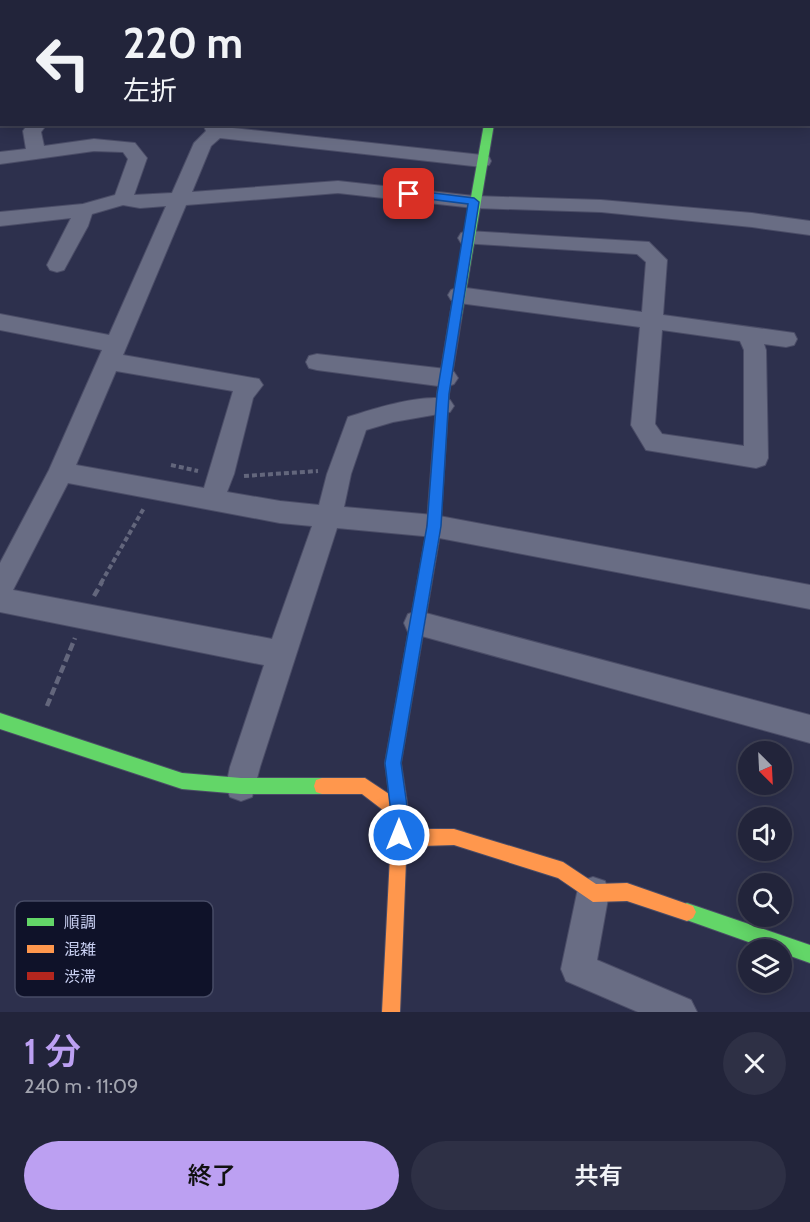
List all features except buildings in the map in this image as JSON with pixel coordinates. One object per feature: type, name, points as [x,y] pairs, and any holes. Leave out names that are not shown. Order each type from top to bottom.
[{"type":"street","points":[[36,126],[32,132],[36,153]]},
{"type":"street","points":[[391,1012],[400,813],[393,763],[434,526],[442,406],[468,238],[489,126]]},
{"type":"street","points":[[0,589],[61,472],[203,143],[214,128],[482,161]]},
{"type":"street","points":[[0,158],[94,145],[128,147],[138,158],[123,199]]},
{"type":"street","points":[[0,219],[83,210],[123,199],[140,202],[338,187],[474,202],[601,206],[752,220],[810,228]]},
{"type":"street","points":[[57,265],[78,226],[83,210]]},
{"type":"street","points":[[468,238],[642,247],[657,260],[643,425],[655,443],[756,458],[756,350],[749,334]]},
{"type":"street","points":[[459,295],[786,339]]},
{"type":"street","points":[[0,322],[112,353],[251,385],[242,395],[222,474],[211,500]]},
{"type":"street","points":[[317,362],[446,378]]},
{"type":"street","points":[[242,786],[244,767],[320,535],[329,517],[339,474],[356,424],[393,413],[442,406]]},
{"type":"street","points":[[61,472],[279,512],[434,526],[810,597]]},
{"type":"street","points":[[0,600],[264,652],[282,653]]},
{"type":"street","points":[[418,623],[810,729]]},
{"type":"street","points":[[0,721],[182,781],[242,786],[365,786],[400,813],[420,838],[454,837],[563,871],[593,893],[627,892],[810,954]]},
{"type":"street","points":[[593,893],[578,969],[680,1012]]},
{"type":"path","points":[[171,465],[241,476],[330,470],[339,474]]},
{"type":"traffic: fast","points":[[455,321],[489,126]]},
{"type":"traffic: fast","points":[[0,721],[182,781],[241,786],[322,786]]},
{"type":"traffic: fast","points":[[687,912],[810,954]]},
{"type":"traffic: slow","points":[[391,1012],[400,813],[393,763],[433,534]]},
{"type":"traffic: slow","points":[[322,786],[365,786],[400,813],[421,838],[454,837],[563,871],[593,893],[627,892],[687,912]]},
{"type":"traffic: jam","points":[[433,534],[443,394],[455,321]]},
{"type":"route","points":[[399,835],[400,813],[393,763],[434,526],[443,394],[474,202],[409,194]]}]
